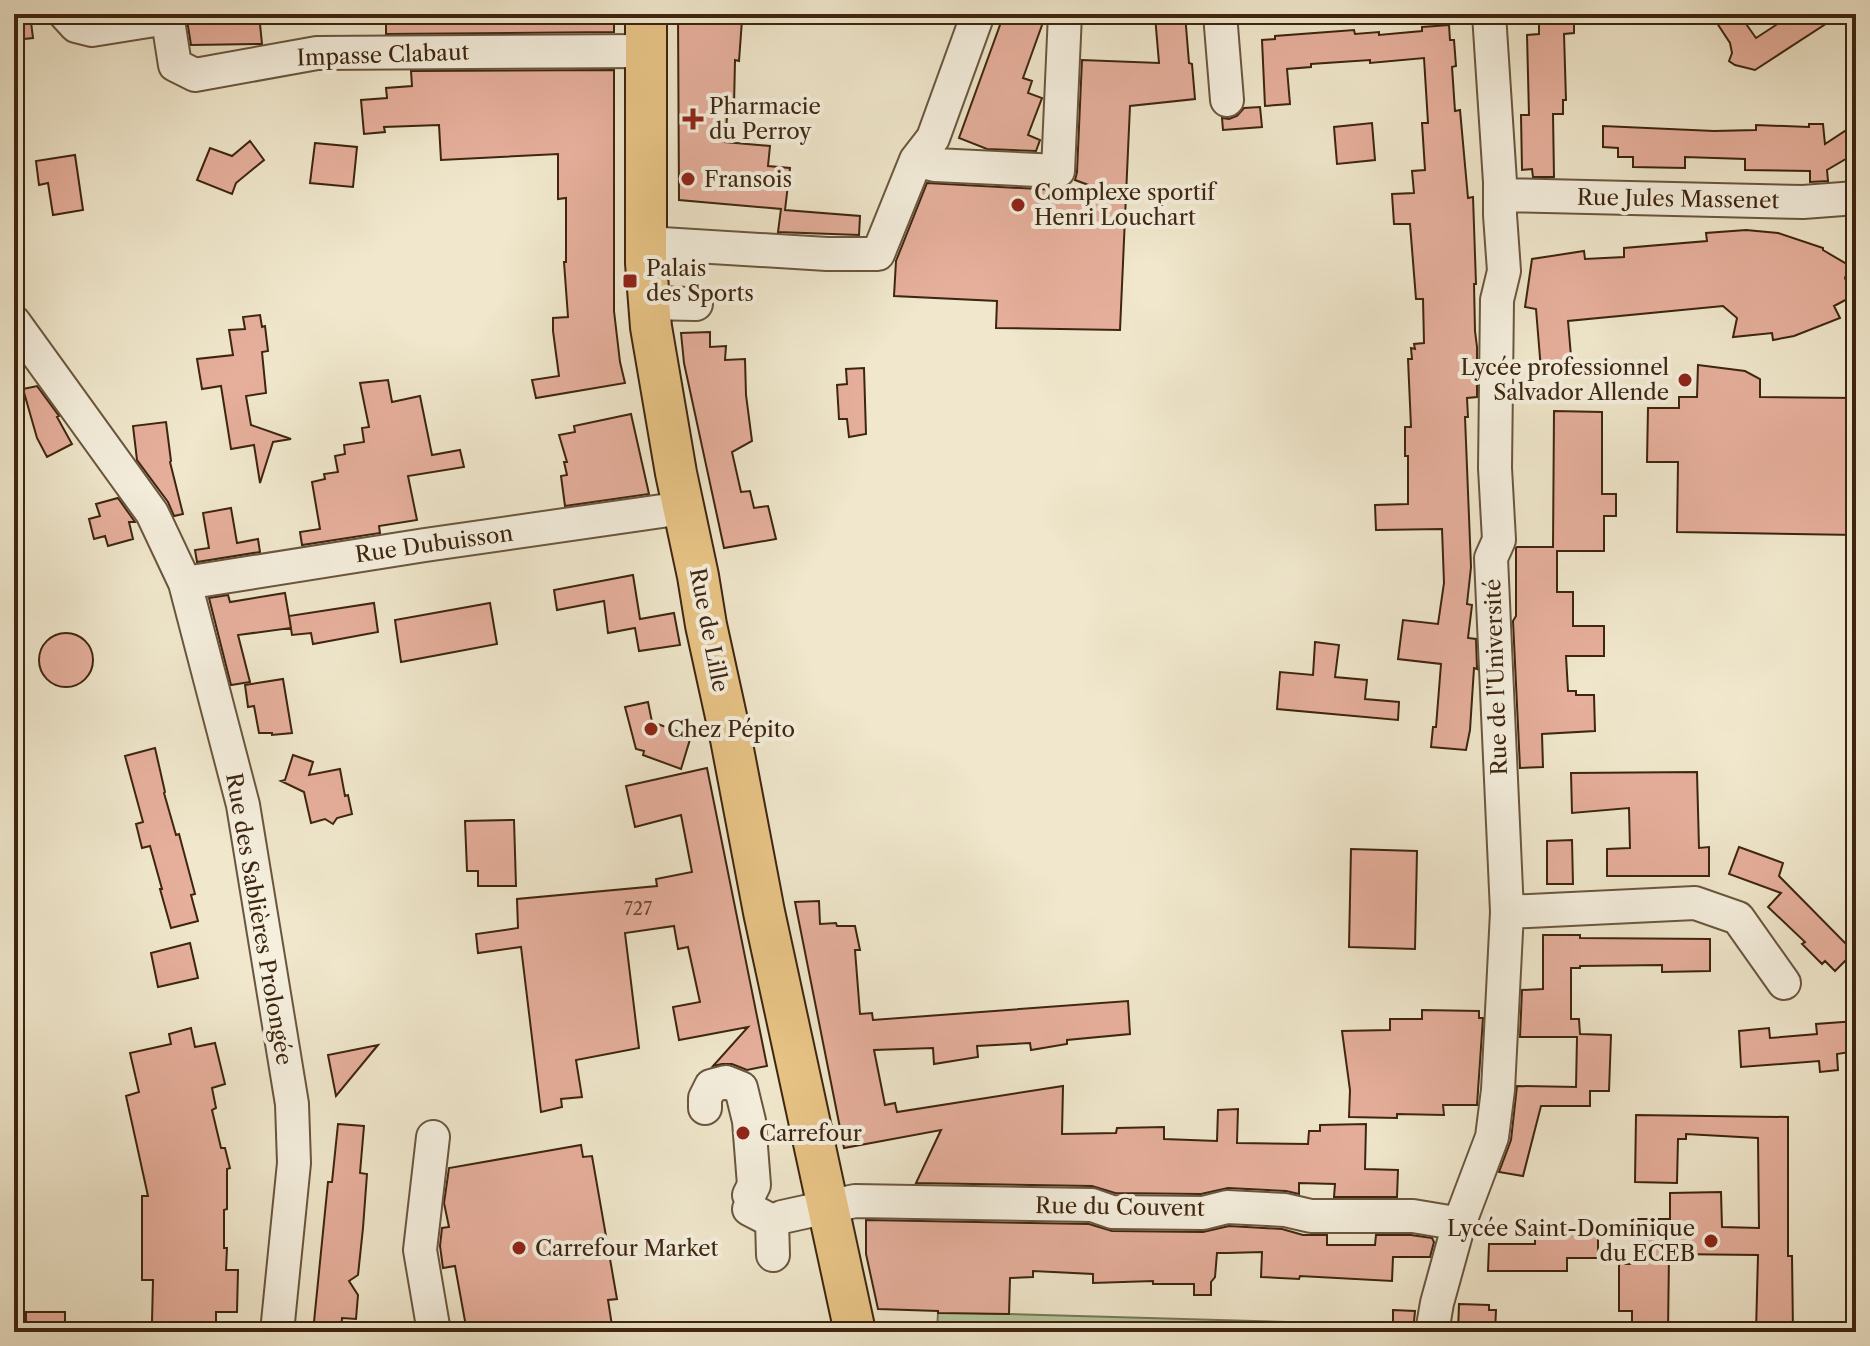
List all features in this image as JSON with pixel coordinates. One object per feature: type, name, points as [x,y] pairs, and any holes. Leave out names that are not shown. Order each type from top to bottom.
[{"type":"main road","name":"Rue de Lille","points":[[646,33],[648,303],[663,402],[764,912],[855,1332]]},
{"type":"street","points":[[65,14],[76,26],[92,30],[167,16]]},
{"type":"street","points":[[646,243],[827,254],[878,254],[916,160],[933,138],[978,14]]},
{"type":"street","points":[[916,160],[935,165],[1058,171],[1065,14]]},
{"type":"street","points":[[1220,14],[1227,100]]},
{"type":"street","name":"Rue de l'Université","points":[[1432,1332],[1433,1317],[1458,1227],[1492,1137],[1498,1090],[1507,912],[1491,558],[1499,540],[1495,468],[1497,300],[1504,271],[1489,14]]},
{"type":"street","name":"Impasse Clabaut","points":[[167,16],[175,65],[195,75],[317,53],[646,33]]},
{"type":"street","name":"Rue Jules Massenet","points":[[1500,195],[1803,202],[1856,198]]},
{"type":"street","points":[[648,303],[696,304]]},
{"type":"street","name":"Rue des Sablières Prolongée","points":[[14,322],[152,513],[185,583],[243,805],[292,1104],[294,1163],[277,1332]]},
{"type":"street","name":"Rue Dubuisson","points":[[185,583],[683,508]]},
{"type":"street","points":[[1507,912],[1695,903],[1738,918],[1784,983]]},
{"type":"street","points":[[705,1108],[705,1098],[711,1086],[726,1082],[741,1088],[749,1121],[757,1208],[773,1255]]},
{"type":"street","points":[[433,1137],[420,1250],[434,1332]]},
{"type":"street","name":"Rue du Couvent","points":[[757,1208],[782,1217],[855,1201],[1092,1205],[1112,1212],[1203,1213],[1227,1207],[1285,1210],[1311,1216],[1413,1216],[1449,1222],[1458,1227]]},
{"type":"green space","points":[[938,1312],[1391,1325],[1392,1332],[937,1332]]},
{"type":"building","points":[[14,14],[30,14],[33,38],[14,40]]},
{"type":"building","points":[[186,14],[259,14],[262,44],[191,45]]},
{"type":"building","points":[[386,14],[614,14],[614,32],[386,34]]},
{"type":"building","points":[[678,14],[725,14],[726,19],[742,20],[739,61],[735,60],[734,106],[728,105],[725,142],[770,146],[768,166],[790,168],[785,210],[860,216],[859,235],[778,232],[781,209],[679,200]]},
{"type":"building","points":[[1004,14],[1046,14],[1023,78],[1032,81],[1028,93],[1042,98],[1028,135],[1040,140],[1036,151],[987,149],[959,138]]},
{"type":"building","name":"Complexe sportif Henri Louchart","points":[[1185,14],[1195,99],[1130,106],[1120,330],[996,328],[997,301],[894,296],[896,261],[927,183],[1102,190],[1075,180],[1082,60],[1159,63],[1155,16]]},
{"type":"building","points":[[1539,14],[1574,14],[1574,33],[1564,34],[1566,100],[1563,100],[1563,114],[1553,114],[1554,177],[1533,177],[1532,169],[1522,170],[1521,115],[1529,115],[1527,35],[1539,34]]},
{"type":"building","points":[[1711,14],[1739,14],[1756,38],[1793,14],[1841,14],[1755,70],[1729,61],[1732,53],[1730,43]]},
{"type":"building","points":[[1449,25],[1450,40],[1454,40],[1456,66],[1452,67],[1455,111],[1460,110],[1468,198],[1473,197],[1476,284],[1477,397],[1467,398],[1468,417],[1465,417],[1471,567],[1467,604],[1472,605],[1468,638],[1476,639],[1477,669],[1474,668],[1466,750],[1431,747],[1433,727],[1436,727],[1441,664],[1398,659],[1403,620],[1438,624],[1444,583],[1442,529],[1376,530],[1375,505],[1408,504],[1405,427],[1411,427],[1408,359],[1412,359],[1411,348],[1415,349],[1414,344],[1424,343],[1423,299],[1416,299],[1410,224],[1394,224],[1392,194],[1414,193],[1412,171],[1425,170],[1422,123],[1428,123],[1424,58],[1311,64],[1311,67],[1287,69],[1290,104],[1265,106],[1262,40],[1275,39],[1275,36],[1354,30],[1355,34],[1379,32],[1379,35]]},
{"type":"building","points":[[614,70],[614,311],[625,383],[536,398],[532,380],[559,376],[553,318],[568,317],[564,262],[566,198],[558,199],[558,154],[441,160],[439,125],[384,127],[385,132],[364,134],[361,100],[387,98],[386,88],[412,86],[411,71]]},
{"type":"building","points":[[1260,107],[1262,127],[1223,130],[1222,118],[1237,116],[1244,108]]},
{"type":"building","points":[[1372,123],[1375,160],[1337,164],[1334,127]]},
{"type":"building","points":[[1809,124],[1823,124],[1825,144],[1848,129],[1856,142],[1856,153],[1827,170],[1828,181],[1810,182],[1810,171],[1745,170],[1745,159],[1685,157],[1685,168],[1633,167],[1633,157],[1618,157],[1618,148],[1603,147],[1603,126],[1714,131],[1756,130],[1756,125],[1809,127]]},
{"type":"building","points":[[250,141],[264,160],[236,183],[232,194],[197,180],[210,148],[232,156]]},
{"type":"building","points":[[315,143],[357,147],[353,187],[310,183]]},
{"type":"building","points":[[75,155],[83,210],[53,215],[48,183],[39,185],[36,161]]},
{"type":"building","points":[[1746,230],[1778,233],[1823,248],[1850,266],[1845,278],[1853,296],[1834,306],[1840,318],[1794,336],[1773,340],[1772,333],[1733,337],[1737,318],[1723,306],[1568,321],[1572,368],[1541,370],[1536,309],[1525,307],[1532,259],[1584,251],[1585,259],[1624,257],[1624,248],[1707,241],[1706,233]]},
{"type":"building","points":[[260,315],[262,327],[265,326],[268,351],[262,352],[266,393],[246,396],[251,425],[291,439],[273,442],[260,483],[254,445],[231,449],[221,386],[202,389],[197,359],[233,355],[229,330],[245,329],[243,317]]},
{"type":"building","points":[[710,332],[710,347],[726,346],[725,360],[745,359],[752,441],[732,452],[741,492],[750,491],[754,508],[768,506],[776,539],[724,548],[684,363],[681,333]]},
{"type":"building","points":[[1698,365],[1745,371],[1760,379],[1760,397],[1856,398],[1856,535],[1677,532],[1678,462],[1647,462],[1648,408],[1679,408],[1679,397],[1697,397]]},
{"type":"building","points":[[864,368],[866,434],[849,437],[847,419],[839,419],[837,385],[847,384],[846,369]]},
{"type":"building","points":[[388,380],[392,402],[420,396],[432,455],[460,450],[464,467],[408,476],[417,520],[379,526],[380,533],[302,545],[300,532],[320,529],[312,482],[325,479],[324,474],[338,472],[335,456],[345,454],[344,445],[364,442],[362,428],[369,427],[360,383]]},
{"type":"building","points":[[37,386],[59,416],[72,444],[47,457],[37,438],[23,389]]},
{"type":"building","points":[[1554,411],[1602,412],[1602,494],[1616,494],[1616,516],[1604,516],[1604,551],[1557,551],[1557,592],[1573,592],[1573,626],[1604,626],[1604,656],[1566,656],[1568,691],[1576,691],[1576,695],[1594,695],[1595,731],[1542,734],[1543,767],[1520,768],[1513,621],[1516,616],[1516,548],[1553,547]]},
{"type":"building","points":[[631,414],[649,494],[565,506],[561,476],[567,475],[564,462],[567,462],[559,435],[575,432],[574,426]]},
{"type":"building","points":[[166,422],[170,462],[183,514],[174,516],[168,502],[137,460],[133,426]]},
{"type":"building","points":[[118,498],[135,522],[129,522],[133,539],[108,546],[105,536],[94,539],[89,519],[100,516],[96,504]]},
{"type":"building","points":[[231,508],[237,543],[258,539],[260,552],[197,562],[195,550],[209,548],[203,513]]},
{"type":"building","points":[[633,575],[640,619],[674,613],[680,645],[639,651],[635,628],[608,633],[604,601],[557,610],[554,590]]},
{"type":"building","points":[[285,593],[291,628],[238,635],[250,682],[231,685],[209,598],[228,595],[230,602]]},
{"type":"building","points":[[374,603],[378,632],[313,644],[311,633],[292,635],[289,616]]},
{"type":"building","points":[[490,603],[497,644],[401,662],[395,620]]},
{"type":"building","points":[[66,633],[85,641],[93,660],[85,679],[66,687],[47,679],[39,660],[47,641]]},
{"type":"building","points":[[1315,642],[1339,645],[1335,677],[1367,680],[1365,699],[1399,702],[1398,720],[1277,709],[1280,672],[1313,675]]},
{"type":"building","points":[[283,679],[292,733],[259,733],[254,706],[248,707],[245,685]]},
{"type":"building","name":"Chez Pépito","points":[[648,702],[652,722],[691,736],[681,769],[643,755],[644,751],[636,749],[625,707]]},
{"type":"building","points":[[155,748],[164,793],[195,894],[191,895],[198,921],[171,928],[150,846],[142,848],[136,824],[143,822],[125,756]]},
{"type":"building","points":[[293,755],[313,762],[309,775],[340,769],[352,814],[337,818],[333,824],[325,819],[311,823],[304,792],[281,781],[285,780]]},
{"type":"building","points":[[707,768],[767,1066],[747,1070],[732,1064],[713,1066],[748,1027],[679,1040],[673,1007],[700,1002],[688,947],[678,949],[674,926],[625,933],[639,1048],[576,1060],[582,1097],[561,1099],[562,1107],[541,1112],[521,947],[478,953],[476,934],[518,928],[517,899],[657,886],[656,879],[692,872],[681,815],[635,827],[626,786]]},
{"type":"building","points":[[1697,772],[1699,848],[1709,847],[1709,876],[1607,876],[1607,849],[1630,848],[1629,808],[1572,813],[1571,773]]},
{"type":"building","points":[[514,820],[516,886],[478,886],[478,871],[467,871],[465,821]]},
{"type":"building","points":[[1572,840],[1573,884],[1547,884],[1547,841]]},
{"type":"building","points":[[1739,847],[1783,863],[1779,876],[1854,952],[1835,971],[1825,961],[1822,964],[1802,944],[1805,942],[1768,907],[1781,893],[1729,874]]},
{"type":"building","points":[[1351,849],[1417,851],[1415,949],[1349,947]]},
{"type":"building","points":[[819,901],[820,924],[855,926],[860,950],[855,950],[860,1014],[872,1013],[873,1020],[1128,1001],[1130,1034],[1067,1040],[1067,1044],[1031,1050],[1030,1043],[977,1046],[978,1057],[934,1064],[933,1048],[874,1050],[885,1105],[895,1103],[897,1112],[1063,1086],[1062,1134],[1116,1133],[1117,1128],[1164,1127],[1164,1139],[1217,1141],[1218,1110],[1238,1109],[1237,1143],[1308,1144],[1309,1131],[1320,1131],[1320,1125],[1366,1124],[1365,1169],[1398,1170],[1397,1197],[1334,1197],[1335,1184],[1299,1183],[1299,1194],[1228,1188],[1201,1194],[1115,1193],[1092,1186],[916,1183],[941,1130],[844,1148],[795,902]]},
{"type":"building","points":[[1543,935],[1710,939],[1710,971],[1662,972],[1662,965],[1571,968],[1571,1019],[1579,1019],[1580,1034],[1611,1035],[1609,1091],[1590,1091],[1590,1106],[1541,1106],[1523,1176],[1499,1172],[1511,1140],[1517,1086],[1576,1087],[1577,1037],[1520,1037],[1522,990],[1543,989]]},
{"type":"building","points":[[190,943],[198,978],[158,987],[151,953]]},
{"type":"building","points":[[1422,1010],[1479,1011],[1479,1018],[1483,1018],[1477,1105],[1443,1105],[1444,1115],[1349,1117],[1350,1090],[1342,1031],[1390,1030],[1390,1019],[1422,1019]]},
{"type":"building","points":[[1856,1021],[1856,1051],[1837,1054],[1838,1070],[1820,1072],[1819,1061],[1741,1067],[1739,1031],[1769,1028],[1770,1038],[1817,1034],[1816,1024]]},
{"type":"building","points":[[191,1028],[195,1047],[215,1043],[225,1084],[212,1088],[216,1108],[212,1110],[221,1148],[225,1148],[230,1168],[227,1169],[224,1248],[227,1248],[226,1270],[238,1270],[237,1312],[216,1312],[216,1332],[194,1332],[194,1324],[152,1322],[153,1280],[142,1280],[142,1196],[148,1196],[126,1096],[139,1092],[130,1053],[171,1044],[169,1034]]},
{"type":"building","points":[[378,1045],[336,1096],[328,1055]]},
{"type":"building","name":"Lycée Saint-Dominique du ECEB","points":[[1636,1115],[1788,1117],[1788,1256],[1792,1256],[1793,1332],[1756,1332],[1758,1255],[1669,1254],[1668,1332],[1632,1332],[1632,1311],[1619,1311],[1619,1264],[1633,1264],[1634,1219],[1670,1219],[1670,1193],[1721,1192],[1722,1227],[1759,1228],[1758,1138],[1686,1134],[1686,1139],[1678,1139],[1677,1183],[1635,1182]]},
{"type":"building","points":[[338,1124],[364,1126],[360,1173],[367,1174],[363,1228],[358,1275],[349,1281],[358,1295],[356,1319],[342,1318],[341,1332],[313,1332],[328,1182],[332,1182]]},
{"type":"building","name":"Carrefour Market","points":[[581,1145],[583,1157],[592,1156],[617,1299],[608,1300],[613,1332],[467,1332],[455,1266],[443,1268],[440,1246],[442,1228],[449,1227],[444,1203],[449,1168]]},
{"type":"building","points":[[866,1220],[1089,1224],[1112,1231],[1203,1232],[1229,1226],[1327,1235],[1327,1245],[1375,1245],[1376,1235],[1411,1235],[1432,1238],[1434,1242],[1430,1257],[1393,1257],[1392,1281],[1261,1277],[1262,1252],[1217,1253],[1211,1295],[1194,1295],[1194,1284],[1153,1284],[1153,1281],[1093,1283],[1093,1274],[1033,1271],[1033,1277],[1010,1278],[1009,1314],[938,1313],[878,1309],[866,1254]]},
{"type":"building","points":[[1535,1230],[1593,1231],[1598,1236],[1598,1258],[1567,1258],[1567,1271],[1488,1271],[1489,1244],[1535,1244]]},
{"type":"building","points":[[1459,1304],[1489,1305],[1489,1310],[1496,1310],[1495,1332],[1458,1332]]},
{"type":"building","points":[[1393,1310],[1415,1311],[1413,1332],[1393,1332]]},
{"type":"building","points":[[26,1312],[65,1312],[65,1332],[26,1332]]},
{"type":"place","name":"Pharmacie du Perroy","points":[[693,119]]},
{"type":"place","name":"Fransois","points":[[688,179]]},
{"type":"place","name":"Complexe sportif Henri Louchart","points":[[1018,205]]},
{"type":"place","name":"Palais des Sports","points":[[630,281]]},
{"type":"place","name":"Lycée professionnel Salvador Allende","points":[[1685,380]]},
{"type":"place","name":"Chez Pépito","points":[[651,729]]},
{"type":"place","name":"Carrefour","points":[[743,1133]]},
{"type":"place","name":"Lycée Saint-Dominique du ECEB","points":[[1711,1241]]},
{"type":"place","name":"Carrefour Market","points":[[519,1248]]}]
